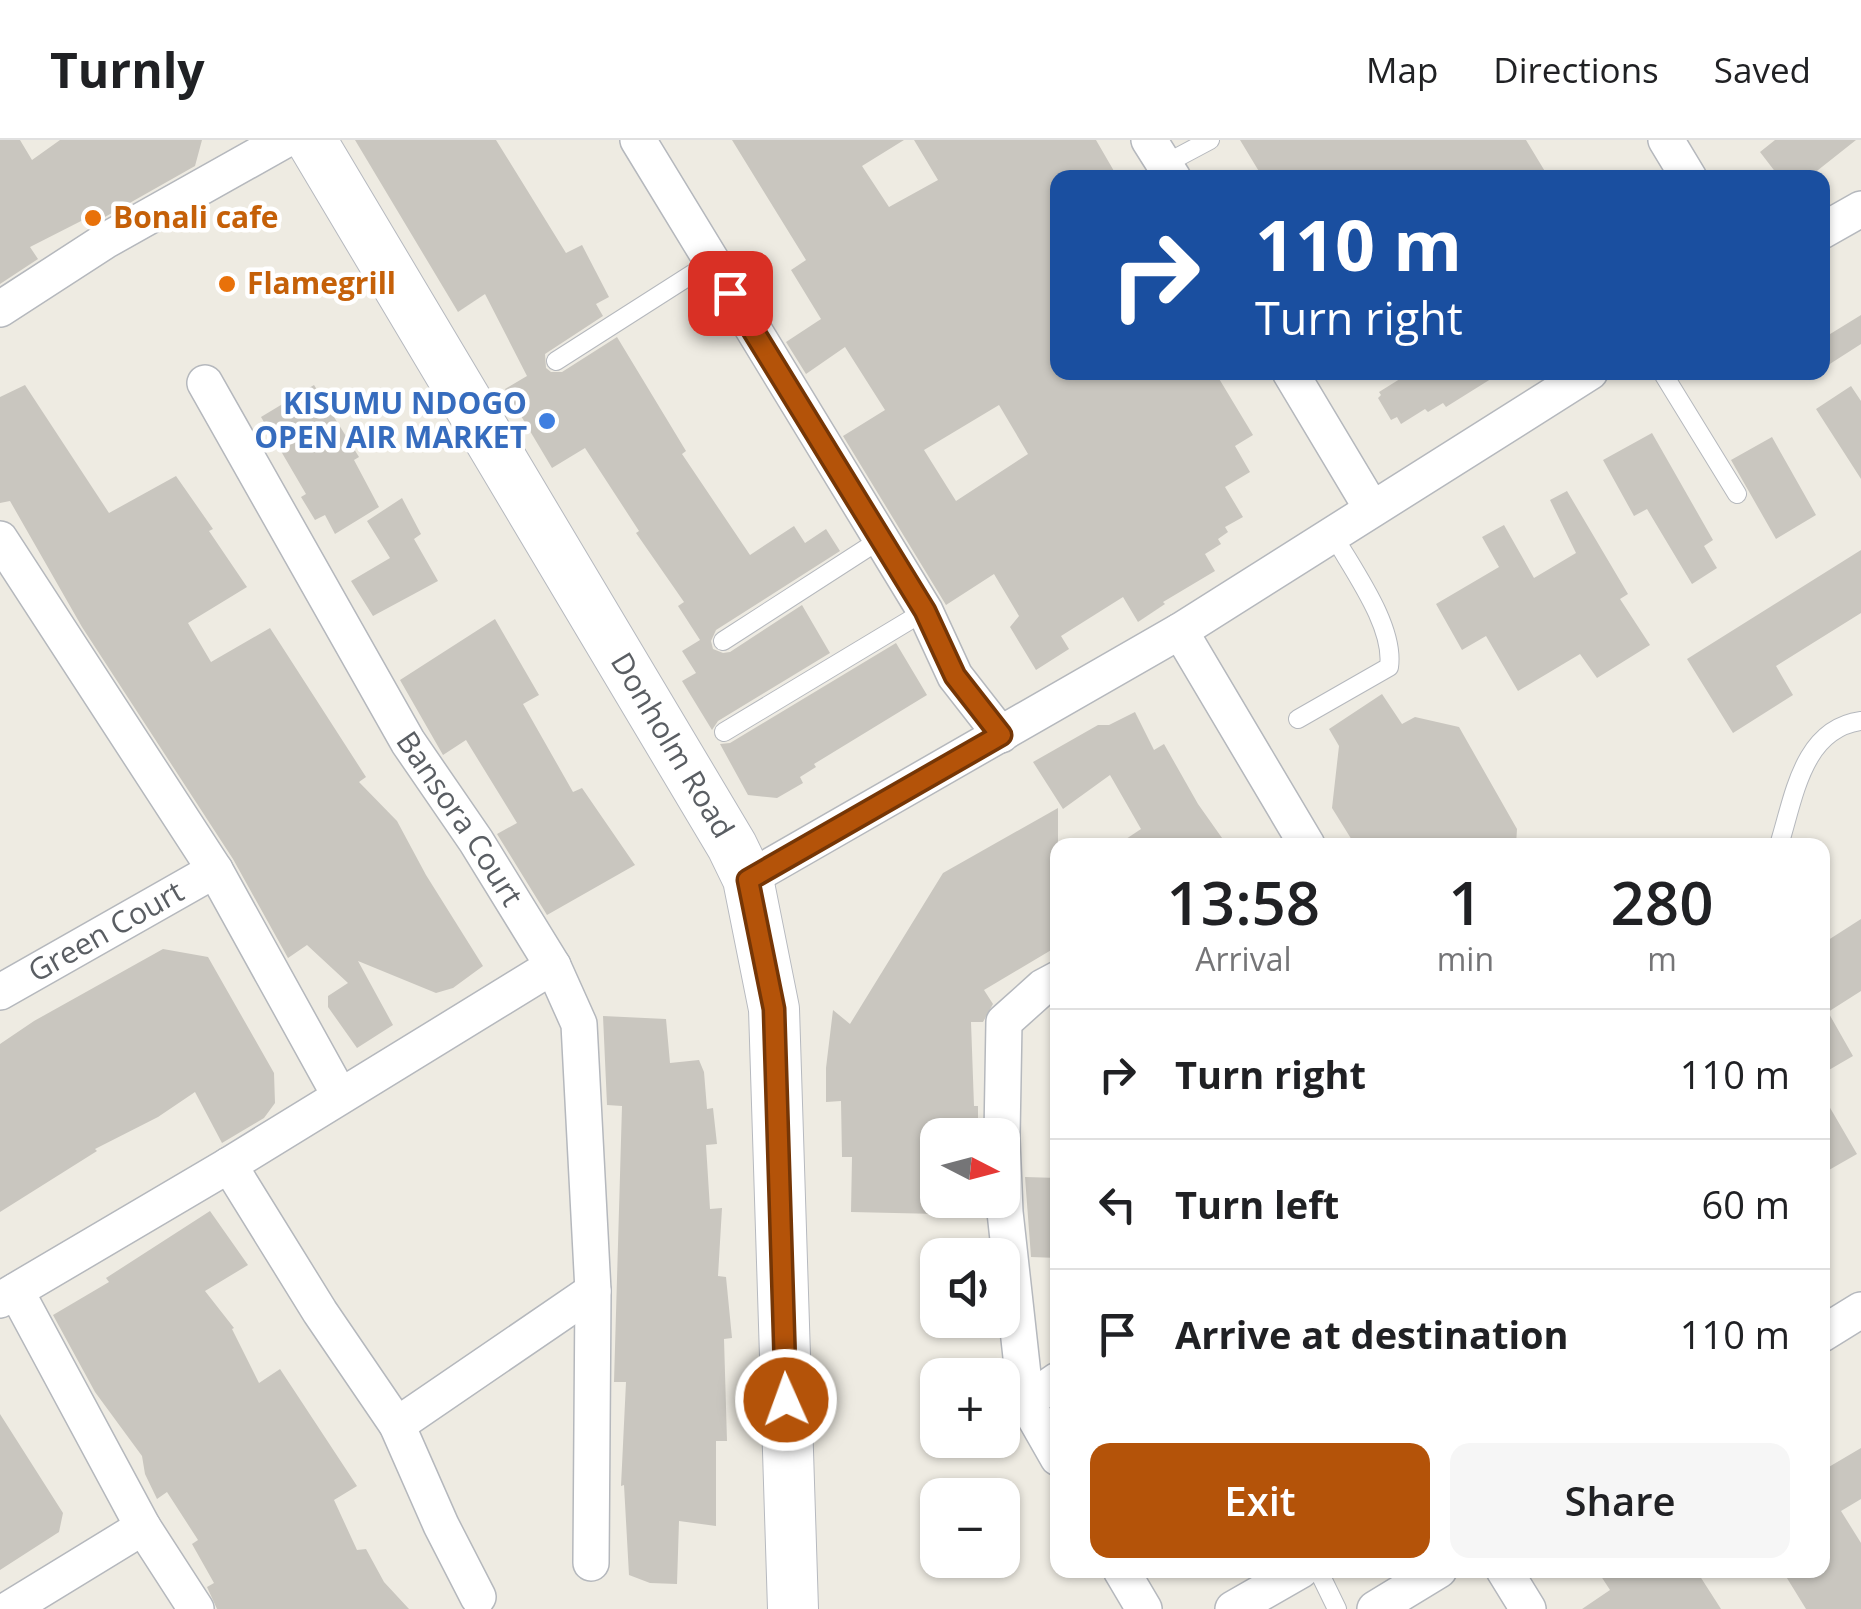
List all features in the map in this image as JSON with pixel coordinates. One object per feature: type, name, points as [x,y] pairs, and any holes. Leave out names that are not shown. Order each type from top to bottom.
[{"type":"main road","name":"Donholm Road","points":[[311,140],[732,846],[748,880],[774,1009],[793,1609]]},
{"type":"street","points":[[0,309],[104,240],[285,140]]},
{"type":"street","points":[[638,140],[925,611],[955,676],[1001,735]]},
{"type":"street","points":[[1666,140],[1684,170]]},
{"type":"street","points":[[1830,226],[1861,208]]},
{"type":"street","points":[[1295,380],[1372,509]]},
{"type":"street","points":[[748,880],[1180,631],[1577,380]]},
{"type":"street","name":"Bansora Court","points":[[205,384],[408,742],[554,966],[579,1024],[593,1291],[591,1564]]},
{"type":"street","points":[[0,539],[215,870],[340,1096]]},
{"type":"street","points":[[1180,631],[1303,838]]},
{"type":"street","name":"Green Court","points":[[0,992],[215,870]]},
{"type":"street","points":[[196,1609],[143,1527],[8,1295],[554,966]]},
{"type":"street","points":[[1002,1118],[1004,1022],[1050,984]]},
{"type":"street","points":[[229,1165],[320,1312],[397,1425],[478,1597]]},
{"type":"street","points":[[1006,1218],[1026,1402],[1050,1444]]},
{"type":"street","points":[[397,1425],[593,1291]]},
{"type":"street","points":[[1026,1402],[1050,1386]]},
{"type":"street","points":[[8,1609],[143,1527]]},
{"type":"street","points":[[1126,1578],[1144,1609]]},
{"type":"street","points":[[1233,1609],[1287,1578]]},
{"type":"street","points":[[1375,1609],[1426,1578]]},
{"type":"street","points":[[1509,1578],[1528,1609]]},
{"type":"lane","points":[[1162,160],[1210,140]]},
{"type":"lane","points":[[556,361],[711,262]]},
{"type":"lane","points":[[1667,380],[1737,494]]},
{"type":"lane","points":[[1298,719],[1389,667],[1392,649],[1384,629],[1332,532]]},
{"type":"lane","points":[[723,641],[880,539]]},
{"type":"lane","points":[[724,732],[925,611]]},
{"type":"lane","points":[[1782,838],[1806,756],[1843,724],[1861,721]]},
{"type":"lane","points":[[1322,1578],[1336,1609]]},
{"type":"building","points":[[0,140],[20,140],[32,160],[60,140],[202,140],[195,166],[89,226],[85,219],[30,247],[38,259],[0,284]]},
{"type":"building","points":[[355,140],[496,140],[566,253],[582,245],[609,297],[596,304],[603,316],[545,354],[546,368],[562,372],[617,337],[686,451],[682,454],[750,555],[794,526],[805,543],[826,529],[840,551],[716,630],[711,641],[713,649],[730,652],[802,605],[830,653],[718,721],[712,730],[682,681],[696,673],[682,651],[700,640],[678,606],[684,602],[636,533],[639,531],[585,448],[552,468],[505,389],[527,376],[485,294],[458,312]]},
{"type":"building","points":[[732,140],[904,140],[862,166],[889,207],[938,180],[914,140],[1096,140],[1113,170],[1050,170],[1050,380],[1220,380],[1253,435],[1235,446],[1250,472],[1225,487],[1243,517],[1225,527],[1228,532],[1218,539],[1221,544],[1205,554],[1215,571],[1138,622],[1123,597],[1061,636],[1069,649],[1036,670],[1010,627],[1019,616],[994,574],[946,605],[843,436],[885,410],[845,347],[806,374],[786,342],[821,319],[791,270],[806,260]],"holes":[[[999,405],[1028,454],[956,501],[924,450]]]},
{"type":"building","points":[[1240,140],[1526,140],[1544,170],[1258,170]]},
{"type":"building","points":[[1775,140],[1856,140],[1818,170],[1774,170],[1760,152]]},
{"type":"building","points":[[1861,315],[1861,344],[1830,364],[1830,334]]},
{"type":"building","points":[[1398,380],[1489,380],[1446,407],[1443,403],[1428,412],[1425,409],[1401,424],[1397,417],[1391,420],[1378,398],[1379,392]]},
{"type":"building","points":[[25,385],[109,513],[176,476],[247,587],[188,623],[211,662],[270,628],[366,777],[359,782],[397,821],[483,966],[453,988],[436,993],[358,961],[393,1025],[357,1048],[328,1007],[328,996],[348,983],[307,945],[288,958],[233,859],[82,627],[10,501],[0,503],[0,397]]},
{"type":"building","points":[[314,385],[359,457],[354,460],[379,507],[335,534],[325,515],[315,520],[301,497],[306,494],[261,417]]},
{"type":"building","points":[[1851,386],[1861,401],[1861,479],[1816,409]]},
{"type":"building","points":[[1652,433],[1713,540],[1704,546],[1717,568],[1692,584],[1647,509],[1634,516],[1603,460]]},
{"type":"building","points":[[1772,437],[1816,515],[1776,539],[1731,460]]},
{"type":"building","points":[[1567,491],[1628,594],[1620,599],[1650,645],[1597,678],[1580,654],[1518,691],[1486,636],[1462,650],[1436,604],[1499,567],[1482,537],[1504,525],[1534,578],[1576,553],[1550,500]]},
{"type":"building","points":[[402,498],[421,534],[414,539],[438,581],[373,616],[351,581],[390,558],[367,521]]},
{"type":"building","points":[[1861,550],[1861,613],[1776,666],[1793,695],[1733,733],[1687,659]]},
{"type":"building","points":[[495,619],[539,695],[523,704],[573,792],[582,788],[635,865],[547,915],[497,834],[517,823],[466,740],[443,755],[400,680]]},
{"type":"building","points":[[896,643],[927,695],[814,764],[816,767],[800,777],[803,783],[777,798],[748,795],[720,744],[730,743]]},
{"type":"building","points":[[1382,694],[1402,724],[1415,717],[1459,727],[1517,829],[1516,838],[1351,838],[1332,808],[1339,746],[1329,729]]},
{"type":"building","points":[[1135,712],[1154,750],[1164,744],[1222,838],[1128,838],[1141,829],[1110,775],[1063,809],[1033,762],[1098,725],[1109,725]]},
{"type":"building","points":[[1058,808],[1058,838],[1050,838],[1050,951],[984,990],[993,1004],[983,1022],[971,1022],[974,1106],[978,1106],[978,1118],[920,1118],[920,1214],[851,1212],[852,1157],[842,1157],[841,1101],[826,1102],[833,1010],[850,1024],[943,873]]},
{"type":"building","points":[[1861,919],[1861,991],[1830,1011],[1830,939]]},
{"type":"building","points":[[163,949],[208,957],[274,1073],[275,1103],[264,1118],[222,1143],[195,1092],[158,1117],[95,1149],[0,1212],[0,1044]]},
{"type":"building","points":[[603,1016],[666,1019],[670,1063],[699,1060],[704,1072],[707,1109],[713,1108],[717,1144],[706,1145],[710,1209],[722,1208],[718,1276],[726,1277],[732,1338],[724,1339],[727,1441],[716,1441],[716,1526],[679,1521],[677,1584],[650,1583],[629,1575],[624,1485],[621,1486],[626,1382],[614,1382],[622,1106],[607,1105]]},
{"type":"building","points":[[1830,1016],[1853,1056],[1830,1069]]},
{"type":"building","points":[[1830,1108],[1857,1154],[1830,1169]]},
{"type":"building","points":[[1025,1177],[1050,1178],[1050,1258],[1031,1257]]},
{"type":"building","points":[[210,1211],[248,1265],[205,1291],[234,1328],[259,1383],[280,1369],[357,1486],[334,1500],[357,1550],[366,1549],[384,1582],[409,1609],[217,1609],[207,1587],[214,1583],[192,1544],[198,1540],[167,1492],[157,1499],[145,1474],[142,1456],[95,1392],[53,1315],[109,1282],[106,1278]]},
{"type":"building","points":[[0,1414],[63,1513],[59,1532],[0,1570]]},
{"type":"building","points":[[1861,1448],[1861,1499],[1841,1511],[1861,1543],[1861,1609],[1806,1609],[1787,1578],[1830,1578],[1830,1466]]},
{"type":"building","points":[[1602,1578],[1701,1578],[1721,1609],[1582,1609],[1610,1590]]},
{"type":"place","name":"Bonali cafe","points":[[93,218]]},
{"type":"place","name":"Flamegrill","points":[[227,284]]},
{"type":"place","name":"KISUMU NDOGO OPEN AIR MARKET","points":[[547,421]]},
{"type":"route","points":[[730,293],[925,611],[955,676],[1001,735],[748,880],[774,1009],[786,1400]]}]
